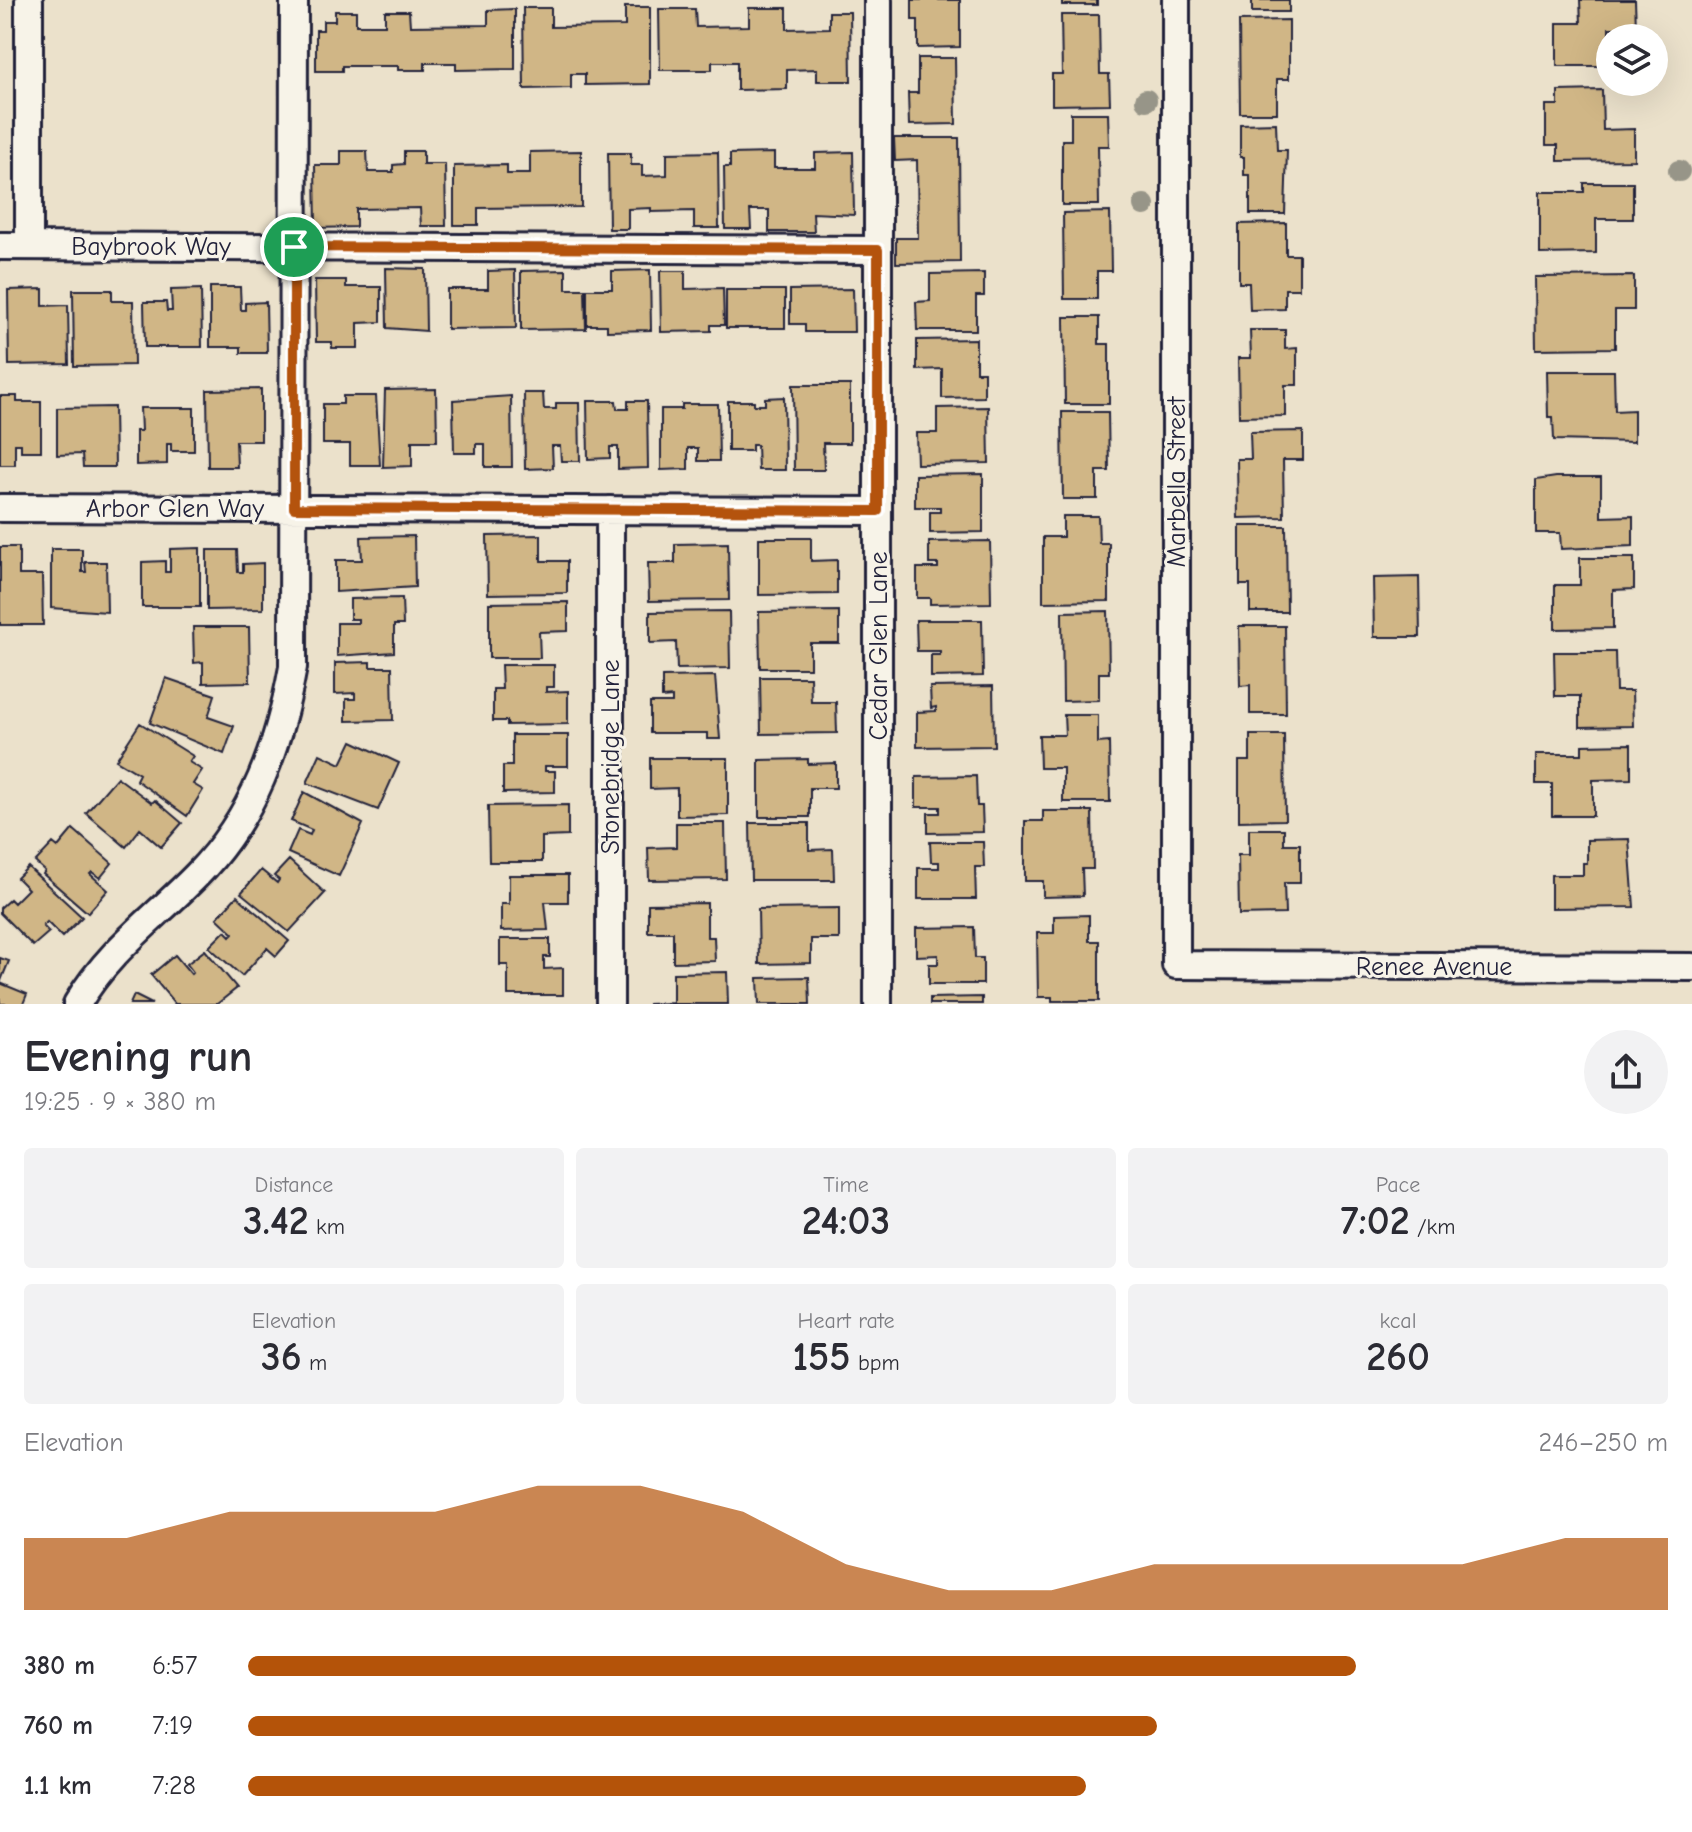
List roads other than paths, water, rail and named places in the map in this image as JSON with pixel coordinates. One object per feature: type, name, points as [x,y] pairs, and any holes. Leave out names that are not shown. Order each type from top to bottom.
[{"type":"street","points":[[29,0],[29,246]]},
{"type":"street","points":[[77,1004],[122,942],[198,874],[228,837],[269,765],[283,719],[293,667],[294,0]]},
{"type":"street","name":"Cedar Glen Lane","points":[[878,0],[878,1004]]},
{"type":"street","name":"Marbella Street","points":[[1176,0],[1176,965]]},
{"type":"street","name":"Baybrook Way","points":[[0,246],[878,250]]},
{"type":"street","name":"Arbor Glen Way","points":[[0,508],[878,511]]},
{"type":"street","name":"Stonebridge Lane","points":[[610,510],[610,1004]]},
{"type":"street","name":"Renee Avenue","points":[[1176,965],[1692,967]]}]
